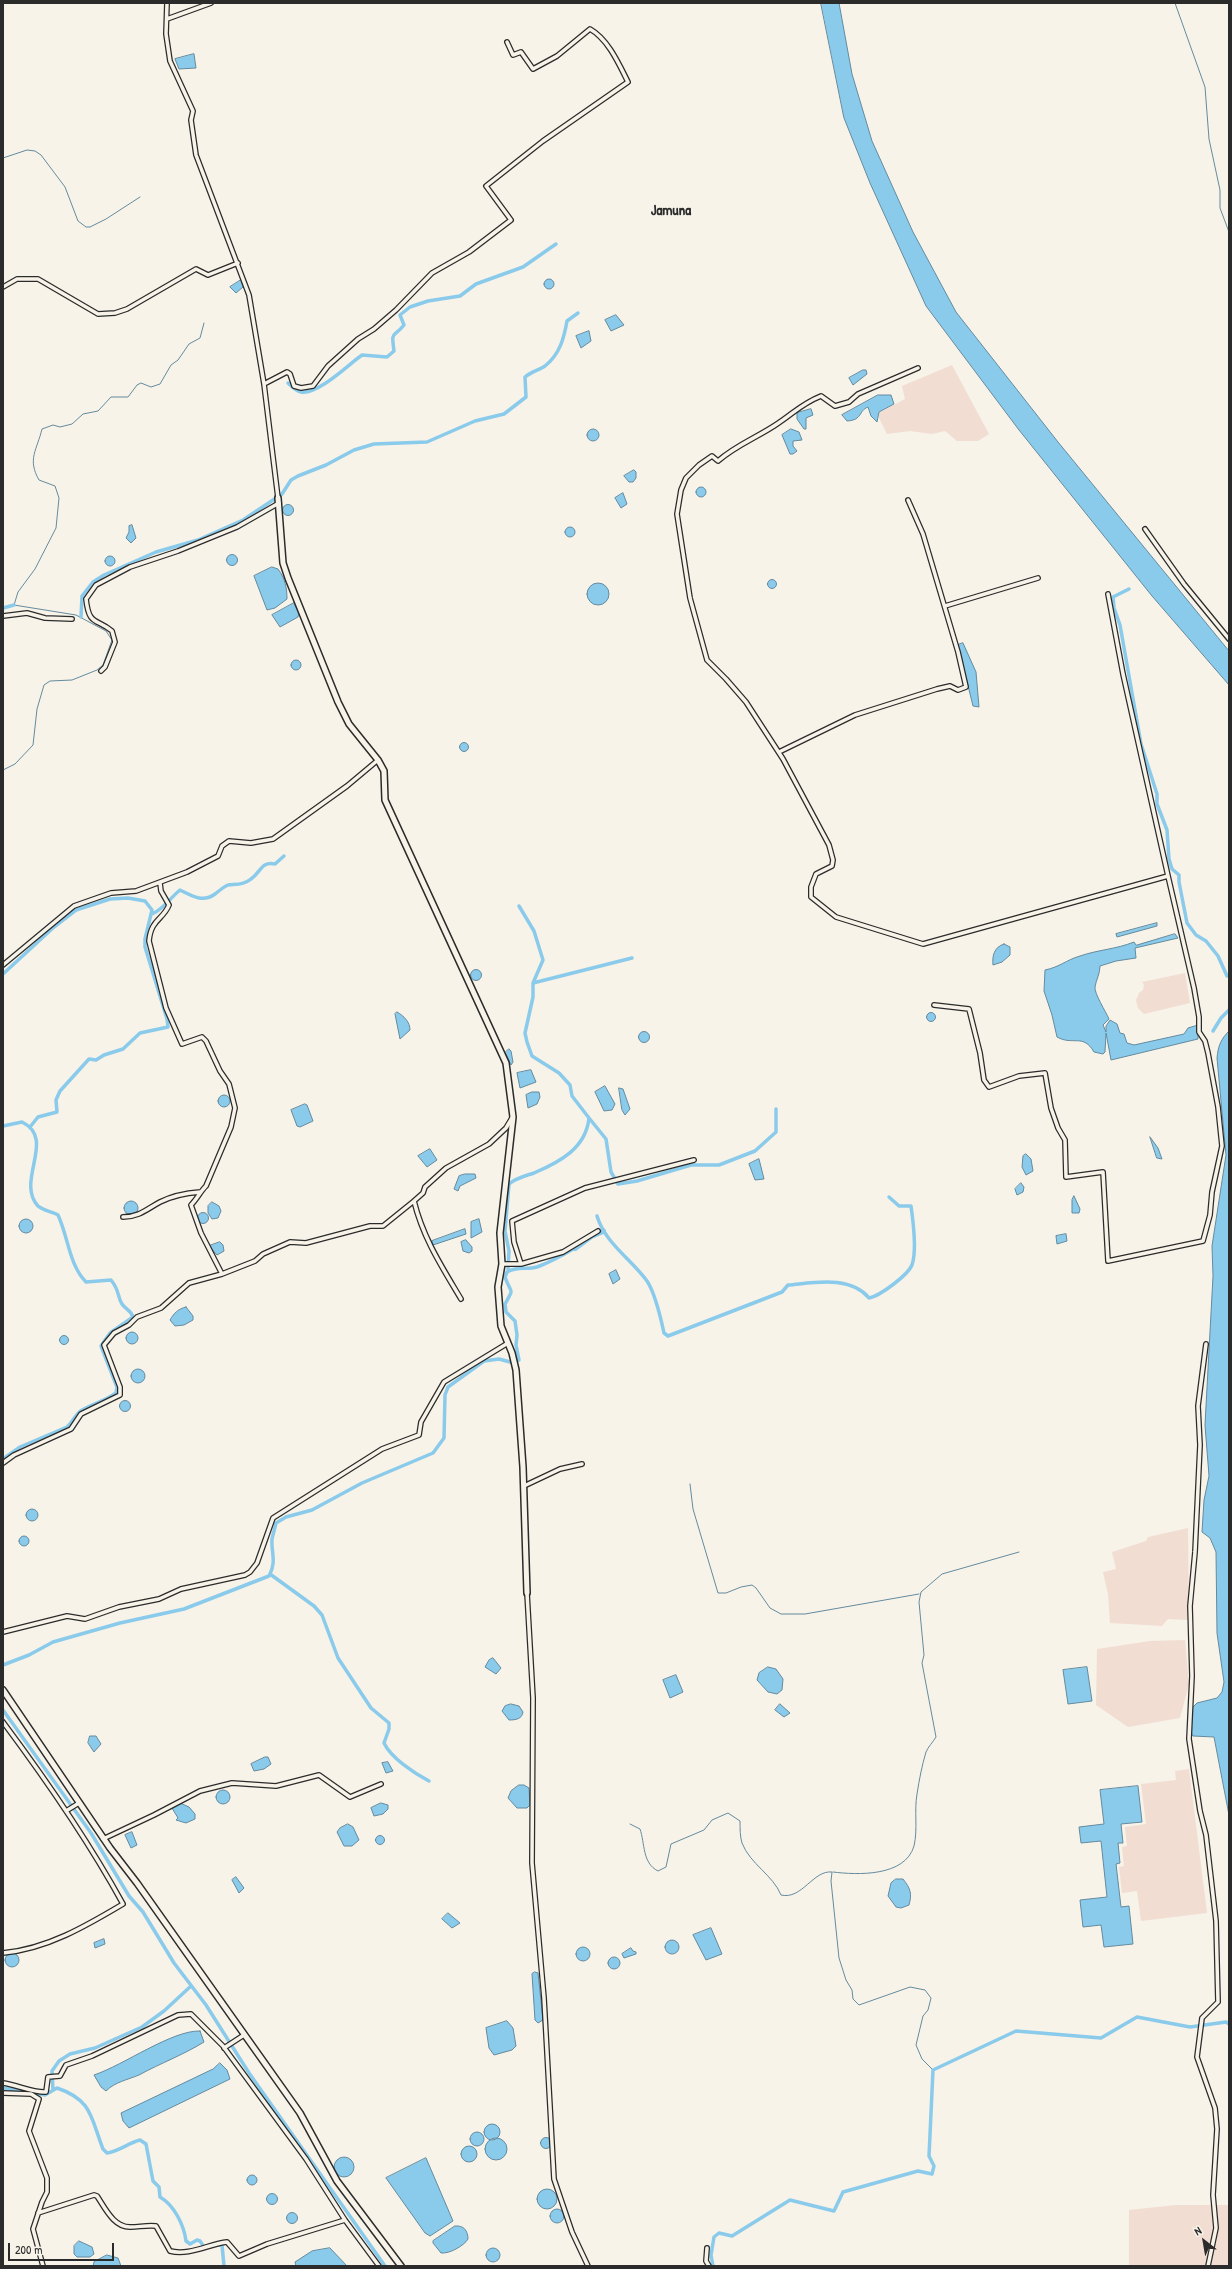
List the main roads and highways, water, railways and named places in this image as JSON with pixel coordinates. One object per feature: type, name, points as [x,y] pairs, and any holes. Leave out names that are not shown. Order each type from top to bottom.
[{"type":"water","points":[[821,3],[839,3],[852,74],[872,141],[913,232],[956,312],[1058,442],[1229,651],[1229,685],[1152,596],[1019,430],[926,306],[870,183],[844,118]]},
{"type":"water","points":[[194,54],[196,68],[179,69],[175,59]]},
{"type":"water","points":[[547,279],[551,279],[554,284],[551,289],[547,289],[544,286],[544,282]]},
{"type":"water","points":[[241,280],[243,287],[236,293],[230,287]]},
{"type":"water","points":[[616,315],[624,325],[611,331],[605,320]]},
{"type":"water","points":[[589,331],[591,341],[581,348],[576,336]]},
{"type":"water","points":[[863,370],[866,370],[867,374],[853,385],[849,378]]},
{"type":"water","points":[[878,395],[891,395],[894,404],[879,412],[877,422],[871,416],[868,407],[856,419],[847,421],[842,415]]},
{"type":"water","points":[[811,409],[813,415],[806,418],[806,429],[804,429],[797,419],[797,413]]},
{"type":"water","points":[[593,429],[597,431],[599,435],[597,439],[593,441],[589,439],[587,435],[589,431]]},
{"type":"water","points":[[791,429],[799,432],[802,440],[793,441],[793,446],[797,451],[793,454],[790,454],[782,435]]},
{"type":"water","points":[[634,470],[636,472],[636,478],[633,482],[629,482],[624,476]]},
{"type":"water","points":[[699,487],[703,487],[705,488],[705,496],[699,497],[696,494],[696,490]]},
{"type":"water","points":[[623,493],[627,504],[621,508],[615,498]]},
{"type":"water","points":[[286,505],[290,505],[292,506],[292,514],[286,515],[283,512],[283,508]]},
{"type":"water","points":[[132,525],[136,538],[131,543],[126,538],[129,532],[129,526]]},
{"type":"water","points":[[568,527],[572,527],[574,528],[574,536],[568,537],[565,534],[565,530]]},
{"type":"water","points":[[230,555],[234,555],[236,556],[236,564],[230,565],[227,562],[227,558]]},
{"type":"water","points":[[108,556],[112,556],[114,557],[114,565],[108,566],[105,563],[105,559]]},
{"type":"water","points":[[272,567],[278,569],[284,580],[287,599],[275,608],[267,610],[254,576]]},
{"type":"water","points":[[772,579],[777,584],[772,589],[767,584]]},
{"type":"water","points":[[598,583],[606,586],[609,594],[606,602],[598,605],[590,602],[587,594],[590,586]]},
{"type":"water","points":[[294,603],[299,613],[298,617],[280,627],[272,615]]},
{"type":"water","points":[[963,643],[976,672],[979,707],[973,706],[958,645]]},
{"type":"water","points":[[296,660],[301,665],[296,670],[291,665]]},
{"type":"water","points":[[464,742],[469,747],[464,752],[459,747]]},
{"type":"water","points":[[1157,923],[1157,926],[1117,937],[1116,934]]},
{"type":"water","points":[[1175,934],[1178,938],[1135,948],[1136,958],[1116,961],[1100,966],[1095,990],[1109,1019],[1103,1025],[1106,1032],[1106,1026],[1110,1020],[1117,1024],[1120,1033],[1124,1034],[1127,1043],[1134,1045],[1184,1034],[1188,1028],[1198,1025],[1198,1039],[1111,1060],[1106,1033],[1105,1052],[1103,1054],[1094,1052],[1090,1046],[1082,1041],[1068,1040],[1057,1037],[1044,991],[1045,970],[1087,954],[1134,942],[1136,945]]},
{"type":"water","points":[[1004,944],[1010,947],[1010,955],[1002,962],[993,965],[994,952],[998,947]]},
{"type":"water","points":[[474,970],[478,970],[480,971],[480,979],[474,980],[471,977],[471,973]]},
{"type":"water","points":[[397,1012],[402,1015],[410,1027],[410,1030],[400,1039],[395,1014]]},
{"type":"water","points":[[931,1012],[936,1017],[931,1022],[926,1017]]},
{"type":"water","points":[[644,1031],[648,1033],[650,1037],[648,1041],[644,1043],[640,1041],[638,1037],[640,1033]]},
{"type":"water","points":[[1229,1031],[1229,1815],[1214,1737],[1193,1736],[1190,1726],[1193,1707],[1197,1703],[1217,1698],[1222,1692],[1224,1682],[1217,1633],[1216,1552],[1210,1538],[1202,1532],[1204,1500],[1209,1476],[1205,1425],[1213,1276],[1212,1246],[1226,1155],[1217,1058],[1220,1043]]},
{"type":"water","points":[[509,1049],[511,1051],[513,1062],[511,1065],[505,1053]]},
{"type":"water","points":[[531,1070],[536,1082],[520,1088],[517,1073]]},
{"type":"water","points":[[605,1086],[615,1104],[612,1110],[604,1111],[595,1092]]},
{"type":"water","points":[[619,1088],[623,1089],[630,1109],[625,1115],[622,1110]]},
{"type":"water","points":[[532,1092],[539,1092],[540,1097],[537,1104],[528,1108],[526,1095]]},
{"type":"water","points":[[222,1095],[226,1095],[230,1101],[226,1107],[222,1107],[218,1103],[218,1099]]},
{"type":"water","points":[[305,1104],[307,1105],[313,1121],[300,1127],[297,1126],[291,1110]]},
{"type":"water","points":[[1150,1137],[1158,1148],[1162,1159],[1157,1158]]},
{"type":"water","points":[[430,1149],[437,1160],[427,1167],[418,1156]]},
{"type":"water","points":[[1026,1154],[1031,1159],[1033,1171],[1026,1175],[1022,1167],[1023,1156]]},
{"type":"water","points":[[759,1159],[764,1179],[755,1180],[749,1164]]},
{"type":"water","points":[[465,1174],[475,1174],[476,1178],[460,1186],[458,1191],[454,1189],[459,1176]]},
{"type":"water","points":[[1021,1183],[1024,1187],[1023,1192],[1017,1195],[1015,1189]]},
{"type":"water","points":[[1074,1196],[1080,1209],[1079,1213],[1072,1213],[1072,1200]]},
{"type":"water","points":[[131,1201],[136,1203],[138,1208],[136,1213],[131,1215],[126,1213],[124,1208],[126,1203]]},
{"type":"water","points":[[212,1202],[219,1206],[221,1211],[218,1218],[212,1219],[208,1213],[208,1206]]},
{"type":"water","points":[[201,1213],[205,1213],[207,1214],[207,1222],[201,1223],[198,1220],[198,1216]]},
{"type":"water","points":[[26,1219],[31,1221],[33,1226],[31,1231],[26,1233],[21,1231],[19,1226],[21,1221]]},
{"type":"water","points":[[479,1219],[482,1232],[471,1238],[471,1222]]},
{"type":"water","points":[[465,1229],[466,1234],[433,1245],[432,1241]]},
{"type":"water","points":[[1066,1234],[1067,1241],[1057,1244],[1056,1236]]},
{"type":"water","points":[[466,1240],[472,1247],[472,1251],[469,1253],[463,1251],[461,1242]]},
{"type":"water","points":[[220,1242],[223,1245],[224,1251],[217,1255],[209,1246]]},
{"type":"water","points":[[616,1270],[620,1279],[613,1284],[609,1274]]},
{"type":"water","points":[[186,1307],[193,1316],[193,1320],[184,1325],[175,1326],[170,1320],[176,1312]]},
{"type":"water","points":[[134,1332],[137,1333],[137,1343],[130,1344],[127,1343],[126,1336],[127,1333]]},
{"type":"water","points":[[64,1335],[69,1340],[64,1345],[59,1340]]},
{"type":"water","points":[[138,1369],[143,1371],[145,1376],[143,1381],[138,1383],[133,1381],[131,1376],[133,1371]]},
{"type":"water","points":[[123,1401],[127,1401],[129,1402],[129,1410],[123,1411],[120,1408],[120,1404]]},
{"type":"water","points":[[32,1509],[36,1511],[38,1515],[36,1519],[32,1521],[28,1519],[26,1515],[28,1511]]},
{"type":"water","points":[[22,1536],[26,1536],[28,1537],[28,1545],[22,1546],[19,1543],[19,1539]]},
{"type":"water","points":[[493,1658],[501,1668],[496,1674],[485,1667],[489,1660]]},
{"type":"water","points":[[768,1667],[776,1669],[783,1679],[782,1690],[777,1694],[768,1692],[757,1680],[759,1673]]},
{"type":"water","points":[[1087,1667],[1092,1701],[1068,1704],[1063,1670]]},
{"type":"water","points":[[676,1675],[683,1692],[670,1698],[663,1680]]},
{"type":"water","points":[[511,1704],[519,1706],[523,1712],[518,1719],[509,1720],[502,1711],[505,1706]]},
{"type":"water","points":[[780,1704],[790,1713],[784,1717],[775,1710]]},
{"type":"water","points":[[90,1736],[96,1736],[101,1744],[94,1752],[88,1743]]},
{"type":"water","points":[[268,1757],[271,1764],[264,1769],[254,1771],[251,1764]]},
{"type":"water","points":[[388,1762],[393,1771],[386,1773],[382,1763]]},
{"type":"water","points":[[519,1785],[524,1785],[529,1788],[530,1805],[527,1808],[517,1808],[508,1798],[511,1791]]},
{"type":"water","points":[[1138,1786],[1142,1822],[1121,1824],[1123,1843],[1118,1843],[1120,1863],[1116,1864],[1121,1907],[1129,1906],[1133,1944],[1104,1947],[1101,1925],[1083,1927],[1080,1900],[1107,1897],[1101,1841],[1081,1843],[1079,1827],[1104,1824],[1100,1790]]},
{"type":"water","points":[[220,1790],[226,1790],[230,1794],[230,1800],[226,1804],[220,1804],[216,1800],[216,1794]]},
{"type":"water","points":[[180,1803],[189,1807],[195,1814],[195,1819],[186,1823],[176,1820],[178,1818],[172,1808]]},
{"type":"water","points":[[381,1803],[388,1805],[388,1809],[383,1814],[374,1816],[371,1808]]},
{"type":"water","points":[[348,1824],[353,1827],[359,1840],[352,1846],[344,1846],[337,1832],[340,1828]]},
{"type":"water","points":[[132,1832],[137,1845],[131,1848],[125,1835]]},
{"type":"water","points":[[380,1835],[385,1840],[380,1845],[375,1840]]},
{"type":"water","points":[[236,1877],[244,1888],[239,1893],[232,1880]]},
{"type":"water","points":[[896,1879],[903,1879],[910,1892],[909,1905],[901,1908],[896,1907],[888,1896],[891,1883]]},
{"type":"water","points":[[448,1913],[460,1923],[452,1928],[442,1919]]},
{"type":"water","points":[[711,1928],[722,1954],[706,1960],[693,1935]]},
{"type":"water","points":[[104,1939],[105,1944],[95,1948],[94,1943]]},
{"type":"water","points":[[672,1940],[677,1942],[679,1947],[677,1952],[672,1954],[667,1952],[665,1947],[667,1942]]},
{"type":"water","points":[[583,1947],[588,1949],[590,1954],[588,1959],[583,1961],[578,1959],[576,1954],[578,1949]]},
{"type":"water","points":[[631,1948],[636,1952],[636,1954],[624,1958],[622,1954]]},
{"type":"water","points":[[12,1953],[17,1955],[19,1960],[17,1965],[12,1967],[7,1965],[5,1960],[7,1955]]},
{"type":"water","points":[[614,1957],[618,1959],[620,1963],[618,1967],[614,1969],[610,1967],[608,1963],[610,1959]]},
{"type":"water","points":[[535,1972],[538,1973],[543,2020],[538,2023],[535,2020],[532,1974]]},
{"type":"water","points":[[507,2021],[513,2028],[516,2046],[512,2050],[494,2055],[489,2048],[486,2028]]},
{"type":"water","points":[[200,2031],[204,2042],[139,2075],[117,2083],[106,2091],[101,2087],[94,2075],[176,2036],[189,2032]]},
{"type":"water","points":[[220,2063],[227,2070],[230,2079],[129,2128],[123,2121],[121,2113],[213,2069]]},
{"type":"water","points":[[492,2124],[498,2126],[500,2132],[498,2138],[492,2140],[486,2138],[484,2132],[486,2126]]},
{"type":"water","points":[[477,2132],[482,2134],[484,2139],[482,2144],[477,2146],[472,2144],[470,2139],[472,2134]]},
{"type":"water","points":[[546,2137],[550,2139],[552,2143],[550,2147],[546,2149],[542,2147],[540,2143],[542,2139]]},
{"type":"water","points":[[496,2138],[504,2141],[507,2149],[504,2157],[496,2160],[488,2157],[485,2149],[488,2141]]},
{"type":"water","points":[[466,2146],[472,2146],[477,2151],[475,2160],[472,2162],[466,2162],[461,2157],[461,2151]]},
{"type":"water","points":[[344,2157],[351,2160],[354,2167],[351,2174],[344,2177],[337,2174],[334,2167],[337,2160]]},
{"type":"water","points":[[426,2158],[453,2221],[430,2236],[425,2233],[386,2178]]},
{"type":"water","points":[[250,2175],[254,2175],[256,2176],[256,2184],[250,2185],[247,2182],[247,2178]]},
{"type":"water","points":[[547,2189],[554,2192],[557,2199],[554,2206],[547,2209],[540,2206],[537,2199],[540,2192]]},
{"type":"water","points":[[272,2193],[276,2195],[278,2199],[276,2203],[272,2205],[268,2203],[266,2199],[268,2195]]},
{"type":"water","points":[[557,2209],[562,2211],[564,2216],[562,2221],[557,2223],[552,2221],[550,2216],[552,2211]]},
{"type":"water","points":[[292,2212],[296,2214],[298,2218],[296,2222],[292,2224],[288,2222],[286,2218],[288,2214]]},
{"type":"water","points":[[455,2226],[461,2226],[465,2229],[468,2239],[456,2249],[441,2253],[433,2241]]},
{"type":"water","points":[[79,2241],[92,2247],[94,2254],[90,2257],[77,2257],[74,2254],[74,2246]]},
{"type":"water","points":[[330,2248],[347,2266],[296,2266],[295,2262],[312,2251]]},
{"type":"water","points":[[493,2248],[498,2250],[500,2255],[498,2260],[493,2262],[488,2260],[486,2255],[488,2250]]},
{"type":"water","points":[[107,2255],[118,2258],[121,2266],[93,2266],[94,2262]]},
{"type":"waterway","points":[[1175,3],[1205,87],[1209,139],[1220,190],[1220,208],[1229,232]]},
{"type":"waterway","points":[[3,158],[27,150],[35,151],[41,155],[65,187],[78,221],[86,227],[90,227],[106,219],[140,197]]},
{"type":"waterway","points":[[288,383],[297,391],[308,392],[316,389],[333,378],[362,355],[387,357],[394,351],[394,335],[404,325],[400,315],[410,307],[428,301],[460,296],[476,284],[523,267],[556,244]]},
{"type":"waterway","points":[[81,617],[82,596],[93,582],[104,575],[156,552],[198,540],[243,520],[282,494],[291,480],[298,476],[326,465],[354,450],[374,444],[427,442],[475,421],[504,414],[526,397],[525,377],[545,366],[550,361],[558,351],[563,340],[567,321],[578,313]]},
{"type":"waterway","points":[[3,770],[15,764],[33,745],[37,709],[44,685],[50,681],[72,680],[97,670],[103,665],[112,640],[106,631],[76,615],[14,605],[18,592],[35,569],[56,528],[59,498],[55,486],[39,480],[35,473],[33,460],[42,429],[53,425],[60,427],[72,424],[83,414],[98,411],[111,397],[128,397],[137,385],[141,383],[151,387],[160,384],[171,365],[178,360],[189,344],[200,338],[204,323]]},
{"type":"waterway","points":[[1129,589],[1113,597],[1114,608],[1120,625],[1141,744],[1157,794],[1157,804],[1167,830],[1169,859],[1172,869],[1179,875],[1187,923],[1196,935],[1206,941],[1218,956],[1227,976],[1229,976]]},
{"type":"waterway","points":[[3,608],[14,605]]},
{"type":"waterway","points":[[152,914],[180,890],[198,898],[211,897],[228,885],[240,884],[248,881],[264,866],[270,863],[275,864],[284,856]]},
{"type":"waterway","points":[[3,974],[54,927],[76,910],[110,899],[128,898],[145,901],[152,910],[145,939],[145,947],[167,1019],[168,1027],[140,1033],[123,1049],[104,1055],[96,1060],[89,1059],[60,1091],[56,1100],[57,1112],[38,1117],[30,1127]]},
{"type":"waterway","points":[[519,906],[534,931],[543,960],[533,983],[632,958]]},
{"type":"waterway","points":[[508,1269],[509,1251],[505,1231],[509,1184],[553,1164],[570,1153],[583,1138],[587,1129],[589,1118],[572,1096],[570,1085],[559,1073],[532,1056],[525,1033],[533,997],[533,983]]},
{"type":"waterway","points":[[1213,1031],[1221,1018],[1229,1010]]},
{"type":"waterway","points":[[589,1118],[606,1139],[611,1172],[618,1184],[637,1181],[691,1165],[719,1165],[755,1151],[776,1132],[776,1109]]},
{"type":"waterway","points":[[3,1126],[22,1122],[32,1129],[36,1139],[31,1185],[32,1196],[38,1206],[58,1215],[72,1259],[80,1275],[86,1282],[111,1280],[116,1287],[122,1304],[133,1317],[110,1333],[101,1346],[117,1387],[116,1393],[80,1411],[67,1427],[20,1447],[3,1459]]},
{"type":"waterway","points":[[597,1216],[601,1226],[612,1243],[641,1273],[650,1286],[664,1333],[668,1336],[782,1292],[788,1285],[831,1282],[852,1286],[869,1298],[880,1293],[905,1274],[912,1265],[914,1252],[911,1206],[899,1206],[889,1197]]},
{"type":"waterway","points":[[575,1248],[591,1236],[603,1231]]},
{"type":"waterway","points":[[3,1665],[29,1655],[53,1642],[120,1623],[184,1609],[269,1576],[273,1566],[272,1539],[276,1523],[286,1517],[312,1510],[362,1483],[433,1453],[444,1438],[445,1395],[448,1387],[484,1361],[499,1359],[510,1362],[519,1360],[516,1345],[517,1335],[515,1321],[506,1312],[505,1304],[511,1292],[505,1277],[507,1272],[514,1269],[537,1267],[552,1261],[575,1248]]},
{"type":"waterway","points":[[690,1484],[693,1509],[718,1593],[726,1593],[741,1587],[752,1585],[756,1588],[770,1608],[781,1614],[805,1614],[919,1594]]},
{"type":"waterway","points":[[833,1872],[855,1874],[879,1872],[891,1869],[901,1864],[909,1856],[914,1846],[916,1833],[916,1800],[921,1773],[926,1752],[936,1737],[922,1663],[924,1655],[919,1602],[921,1592],[942,1574],[1019,1552]]},
{"type":"waterway","points":[[270,1574],[314,1606],[322,1615],[338,1658],[371,1708],[389,1723],[389,1729],[384,1743],[387,1749],[397,1760],[429,1781]]},
{"type":"waterway","points":[[3,1710],[91,1833],[129,1896],[143,1912],[174,1963],[206,2005],[249,2073],[385,2266]]},
{"type":"waterway","points":[[630,1824],[640,1829],[649,1863],[658,1871],[666,1867],[671,1844],[704,1830],[712,1820],[728,1813],[740,1821],[742,1843],[750,1857],[773,1881],[781,1895],[795,1893],[819,1875],[832,1872],[831,1881],[839,1958],[846,1980],[852,1990],[853,1999],[859,2005],[910,1987],[925,1990],[931,1998],[928,2010],[923,2016],[916,2045],[922,2059],[933,2070]]},
{"type":"waterway","points":[[53,2090],[52,2071],[59,2061],[70,2054],[95,2048],[142,2027],[164,2011],[191,1986]]},
{"type":"waterway","points":[[713,2266],[711,2255],[714,2237],[719,2233],[732,2236],[790,2200],[834,2211],[843,2192],[918,2171],[932,2174],[934,2166],[929,2156],[933,2070],[1016,2031],[1101,2038],[1137,2017],[1190,2027],[1226,2022],[1229,2024]]},
{"type":"waterway","points":[[3,2088],[45,2095],[57,2088],[78,2098],[89,2112],[103,2149],[107,2153],[116,2151],[140,2140],[146,2144],[153,2181],[159,2187],[160,2197],[170,2205],[178,2216],[186,2241],[190,2244],[197,2240],[200,2241],[204,2247]]},
{"type":"waterway","points":[[216,2245],[222,2245],[224,2266]]},
{"type":"district","name":"Jamuna","points":[[671,211]]}]
